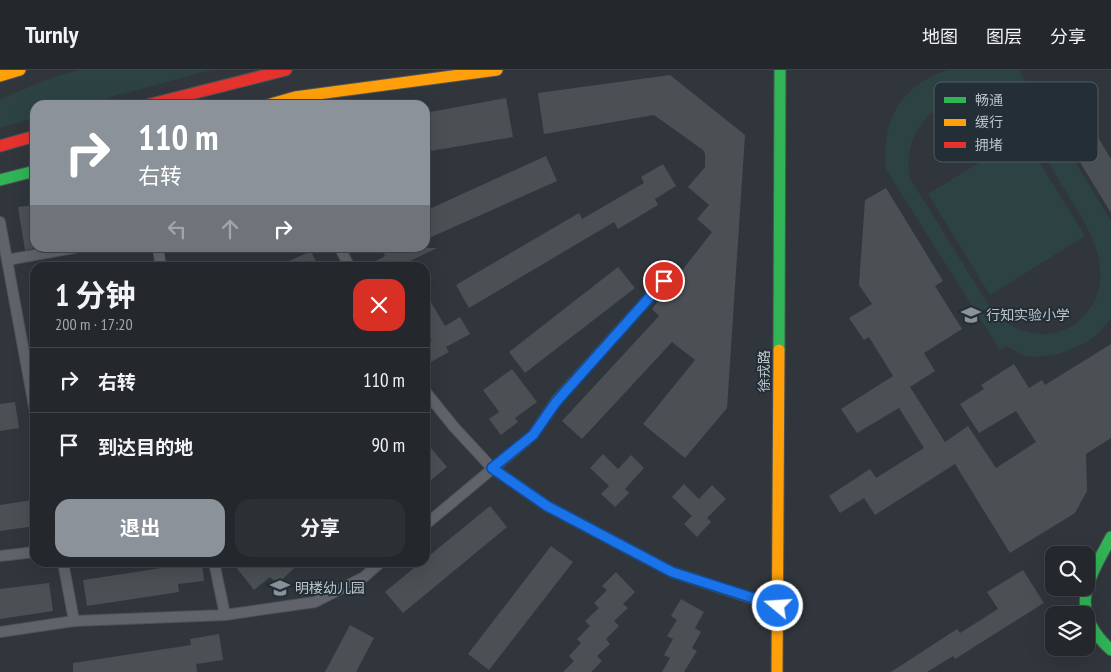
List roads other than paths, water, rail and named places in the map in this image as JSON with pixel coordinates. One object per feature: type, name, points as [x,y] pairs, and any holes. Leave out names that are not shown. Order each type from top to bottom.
[{"type":"street","points":[[0,76],[20,70]]},
{"type":"street","points":[[167,100],[286,70]]},
{"type":"street","points":[[303,100],[497,70]]},
{"type":"street","name":"徐戎路","points":[[777,672],[780,70]]},
{"type":"street","points":[[0,146],[30,137]]},
{"type":"street","points":[[0,180],[30,172]]},
{"type":"street","points":[[1111,537],[1090,580],[1084,600],[1098,638],[1111,650]]},
{"type":"lane","points":[[0,222],[30,385]]},
{"type":"lane","points":[[7,260],[52,252]]},
{"type":"lane","points":[[430,521],[533,435],[556,402],[664,281]]},
{"type":"lane","points":[[430,397],[454,427],[492,468],[547,506],[672,572],[778,606]]},
{"type":"lane","points":[[0,556],[30,553]]},
{"type":"lane","points":[[64,567],[74,621]]},
{"type":"lane","points":[[215,567],[225,615]]},
{"type":"lane","points":[[0,632],[74,621],[225,615],[315,602],[364,577],[375,567]]},
{"type":"place","name":"行知实验小学","points":[[971,315]]},
{"type":"place","name":"明楼幼儿园","points":[[280,588]]}]
